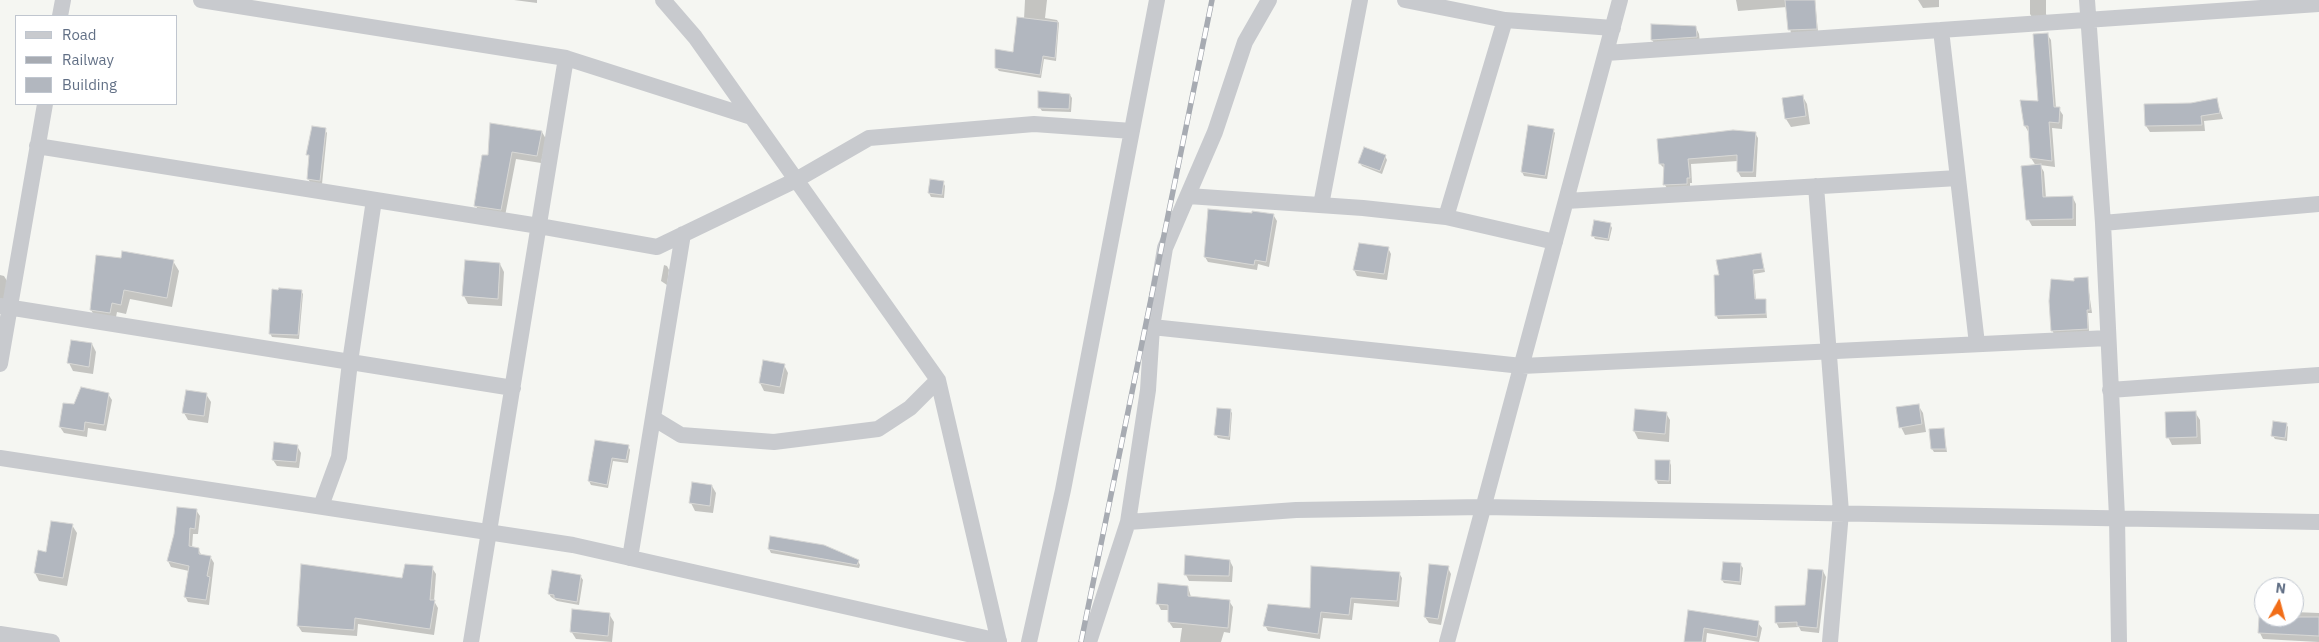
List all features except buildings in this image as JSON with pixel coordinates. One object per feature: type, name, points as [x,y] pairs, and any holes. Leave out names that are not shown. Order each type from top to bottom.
[{"type":"street","points":[[60,15],[63,0]]},
{"type":"street","points":[[201,0],[566,58],[751,117]]},
{"type":"street","points":[[0,458],[572,545],[999,641],[938,380],[695,37],[663,0]]},
{"type":"street","points":[[1029,642],[1062,490],[1157,0]]},
{"type":"street","points":[[1089,642],[1128,522],[1148,390],[1152,327],[1165,248],[1215,132],[1245,42],[1269,0]]},
{"type":"street","points":[[1321,204],[1360,0]]},
{"type":"street","points":[[1405,0],[1505,20],[1613,28]]},
{"type":"street","points":[[1447,642],[1620,0]]},
{"type":"street","points":[[2087,0],[2103,223],[2117,517],[2119,642]]},
{"type":"street","points":[[1606,53],[2319,4]]},
{"type":"street","points":[[1446,217],[1505,20]]},
{"type":"street","points":[[1941,30],[1977,344]]},
{"type":"street","points":[[471,642],[566,58]]},
{"type":"street","points":[[0,364],[5,307],[45,105]]},
{"type":"street","points":[[38,146],[539,226],[658,247],[796,180],[869,138],[1034,124],[1132,131]]},
{"type":"street","points":[[1566,201],[1958,178]]},
{"type":"street","points":[[1816,186],[1841,512],[1830,642]]},
{"type":"street","points":[[1188,196],[1321,204],[1446,217],[1555,242]]},
{"type":"street","points":[[321,506],[340,457],[350,362],[374,200]]},
{"type":"street","points":[[2103,223],[2319,204]]},
{"type":"street","points":[[630,558],[683,234]]},
{"type":"street","points":[[5,307],[513,388]]},
{"type":"street","points":[[1152,327],[1522,366],[2108,338]]},
{"type":"street","points":[[2110,390],[2319,375]]},
{"type":"street","points":[[653,418],[681,435],[774,442],[878,429],[910,408],[938,380]]},
{"type":"street","points":[[1128,522],[1296,510],[1483,507],[2319,522]]},
{"type":"street","points":[[0,634],[52,642]]},
{"type":"railway","points":[[1081,642],[1212,0]]}]
